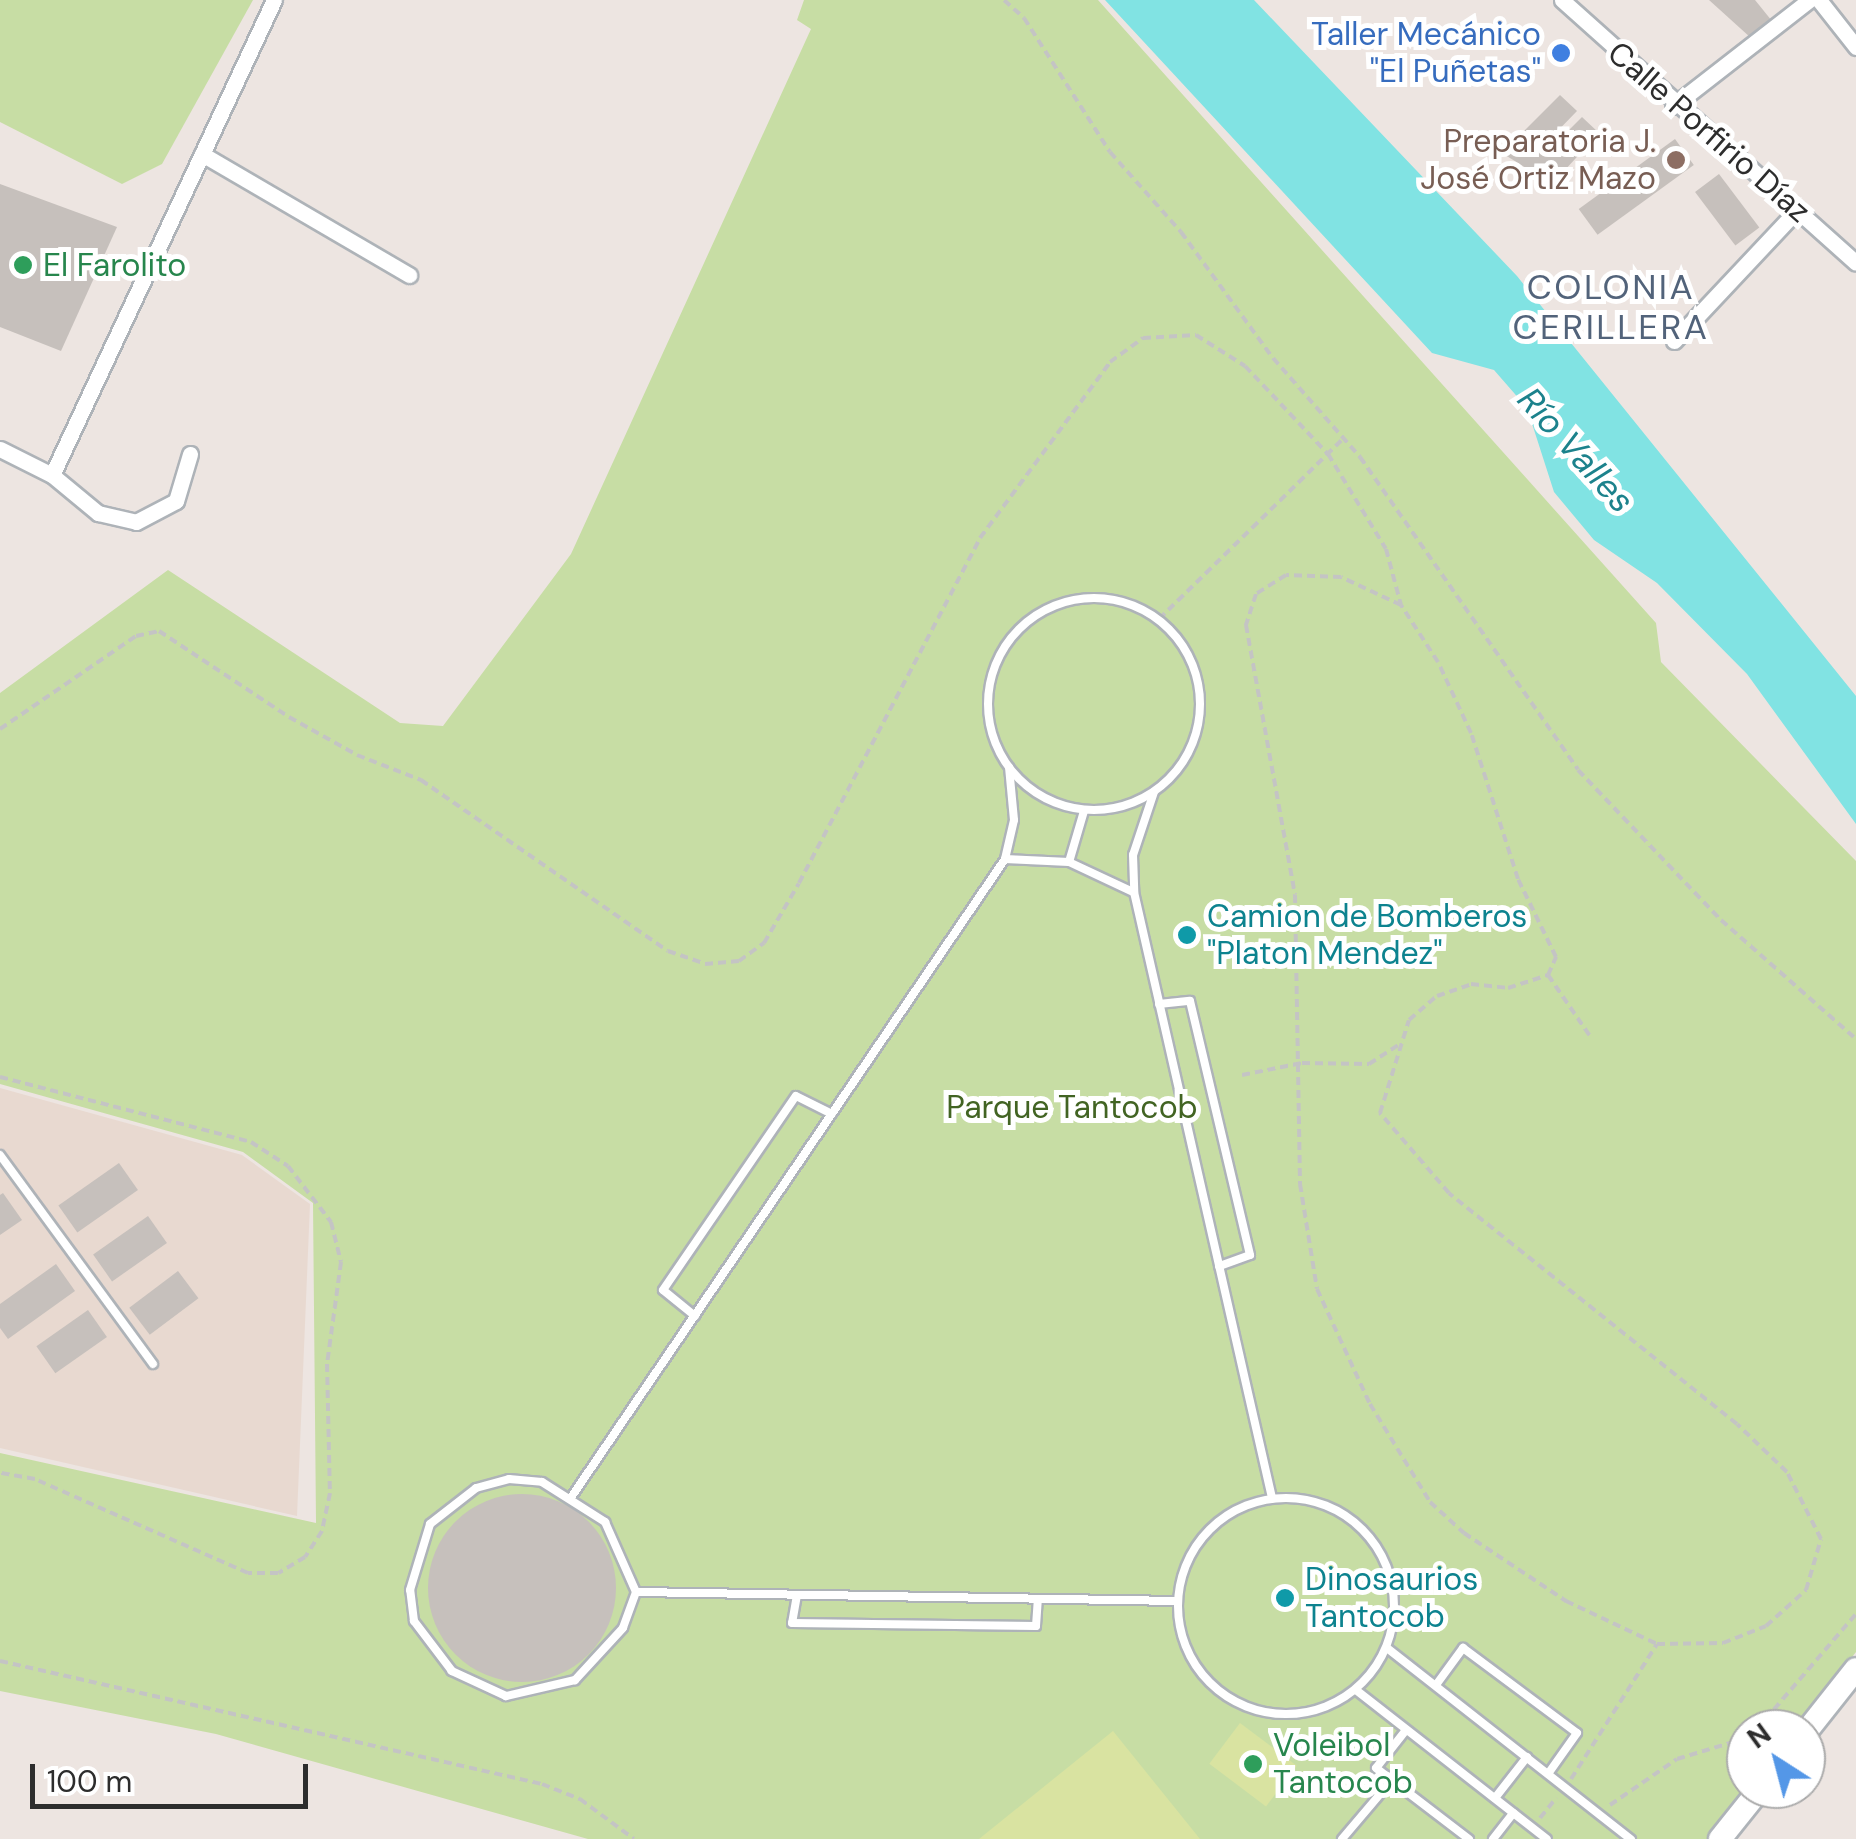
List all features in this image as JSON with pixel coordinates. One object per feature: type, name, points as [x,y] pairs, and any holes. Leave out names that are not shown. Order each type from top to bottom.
[{"type":"street","points":[[52,475],[274,0]]},
{"type":"street","name":"Calle Porfirio Díaz","points":[[1562,0],[1674,106],[1798,209],[1856,263]]},
{"type":"street","points":[[1674,106],[1809,0]]},
{"type":"street","points":[[1818,0],[1856,47]]},
{"type":"street","points":[[202,154],[410,275]]},
{"type":"street","points":[[1674,341],[1798,209]]},
{"type":"street","points":[[0,449],[52,475],[98,513],[136,522],[176,502],[190,454]]},
{"type":"street","points":[[1824,1709],[1856,1669]]},
{"type":"street","points":[[1720,1839],[1744,1809]]},
{"type":"lane","points":[[572,1496],[1005,859],[1014,820],[1009,767],[988,714],[991,677],[1007,644],[1033,617],[1063,602],[1096,598],[1130,604],[1159,619],[1190,658],[1201,707],[1195,740],[1179,769],[1154,792],[1120,808],[1084,811],[1048,801],[1009,767]]},
{"type":"lane","points":[[1154,792],[1133,855],[1134,892],[1272,1498]]},
{"type":"lane","points":[[1069,862],[1084,811]]},
{"type":"lane","points":[[1005,859],[1069,862],[1134,892]]},
{"type":"lane","points":[[1159,1004],[1190,1000],[1250,1255],[1220,1266]]},
{"type":"lane","points":[[695,1316],[663,1290],[796,1096],[832,1114]]},
{"type":"lane","points":[[0,1155],[153,1364]]},
{"type":"lane","points":[[509,1479],[542,1482],[572,1496],[604,1522],[636,1592],[623,1628],[575,1680],[540,1692],[506,1696],[477,1688],[430,1645],[414,1621],[410,1590],[430,1524],[476,1488],[509,1479]]},
{"type":"lane","points":[[1272,1498],[1328,1507],[1374,1540],[1391,1574],[1395,1611],[1387,1648],[1356,1690],[1325,1708],[1290,1715],[1238,1703],[1196,1669],[1180,1636],[1177,1600],[1185,1564],[1206,1532],[1236,1509],[1272,1498]]},
{"type":"lane","points":[[636,1592],[1177,1600]]},
{"type":"lane","points":[[796,1595],[792,1622],[1036,1626],[1038,1599]]},
{"type":"lane","points":[[1387,1648],[1631,1839]]},
{"type":"lane","points":[[1436,1685],[1463,1648],[1577,1733],[1548,1774]]},
{"type":"lane","points":[[1356,1690],[1546,1839]]},
{"type":"lane","points":[[1406,1730],[1376,1768],[1469,1839]]},
{"type":"lane","points":[[1494,1798],[1527,1757]]},
{"type":"lane","points":[[1342,1839],[1392,1780]]},
{"type":"lane","points":[[1493,1839],[1513,1813]]},
{"type":"path","points":[[1004,0],[1024,18],[1110,152],[1182,232],[1273,358],[1344,438],[1578,770],[1721,920],[1856,1040]]},
{"type":"path","points":[[0,728],[136,636],[159,631],[288,717],[357,755],[421,780],[668,951],[704,964],[739,961],[764,943],[799,883],[980,538],[1110,362],[1144,338],[1196,336],[1244,366],[1328,454],[1386,549],[1401,605],[1438,662],[1471,732],[1518,878],[1556,957],[1548,976]]},
{"type":"path","points":[[1159,619],[1344,438]]},
{"type":"path","points":[[1401,605],[1341,577],[1286,575],[1256,594],[1246,625],[1295,894],[1302,1063],[1300,1184],[1317,1289],[1370,1404],[1430,1502],[1464,1533],[1566,1601],[1657,1644],[1723,1644],[1766,1626],[1806,1590],[1820,1539],[1787,1472],[1737,1424],[1449,1193],[1408,1153],[1380,1113],[1409,1020],[1438,996],[1471,984],[1508,988],[1548,976]]},
{"type":"path","points":[[1548,976],[1590,1036]]},
{"type":"path","points":[[1242,1075],[1302,1063],[1369,1064],[1400,1044]]},
{"type":"path","points":[[0,1077],[251,1142],[288,1166],[332,1222],[341,1262],[326,1364],[330,1493],[322,1531],[305,1557],[278,1573],[248,1573],[35,1478],[0,1474]]},
{"type":"path","points":[[1774,1709],[1856,1614]]},
{"type":"path","points":[[1532,1828],[1565,1787],[1657,1644]]},
{"type":"path","points":[[0,1661],[542,1784],[580,1799],[634,1839]]},
{"type":"path","points":[[1598,1813],[1677,1758],[1726,1744]]},
{"type":"shaded area","points":[[0,1088],[242,1155],[310,1204],[297,1516],[0,1448]]},
{"type":"green space","points":[[0,0],[253,0],[162,164],[122,184],[0,122]]},
{"type":"green space","name":"Parque Tantocob","points":[[804,0],[1098,0],[1656,623],[1661,662],[1856,861],[1856,1652],[1811,1709],[1726,1709],[1726,1809],[1732,1809],[1708,1839],[588,1839],[216,1734],[0,1691],[0,1453],[316,1523],[313,1203],[243,1152],[0,1084],[0,693],[168,570],[400,723],[443,726],[571,554],[811,29],[797,20]]},
{"type":"green space","name":"Voleibol Tantocob","points":[[1240,1723],[1297,1766],[1266,1806],[1209,1764]]},
{"type":"green space","points":[[1113,1731],[1200,1839],[979,1839]]},
{"type":"water","name":"Río Valles","points":[[1105,0],[1254,0],[1517,276],[1856,696],[1856,824],[1747,674],[1657,583],[1594,540],[1554,492],[1527,408],[1494,370],[1432,353]]},
{"type":"building","points":[[1709,0],[1755,0],[1772,21],[1751,38]]},
{"type":"building","points":[[1560,95],[1577,111],[1543,146],[1548,151],[1582,117],[1599,133],[1552,184],[1502,153]]},
{"type":"building","points":[[1675,139],[1694,165],[1598,235],[1579,209]]},
{"type":"building","points":[[1719,174],[1759,228],[1735,246],[1695,192]]},
{"type":"building","points":[[0,184],[117,227],[61,351],[0,327]]},
{"type":"building","points":[[119,1163],[138,1190],[77,1232],[58,1205]]},
{"type":"building","points":[[3,1193],[22,1220],[0,1235],[0,1195]]},
{"type":"building","points":[[148,1216],[167,1243],[112,1281],[93,1254]]},
{"type":"building","points":[[56,1264],[75,1291],[8,1339],[0,1328],[0,1304]]},
{"type":"building","points":[[178,1271],[198,1298],[150,1335],[129,1308]]},
{"type":"building","points":[[88,1310],[107,1337],[55,1373],[36,1346]]},
{"type":"building","points":[[522,1494],[558,1501],[589,1521],[609,1552],[616,1588],[609,1624],[589,1655],[558,1675],[522,1682],[486,1675],[455,1655],[435,1624],[428,1588],[435,1552],[455,1521],[486,1501]]},
{"type":"place","name":"Taller Mecánico \"El Puñetas\"","points":[[1561,53]]},
{"type":"place","name":"Preparatoria J. José Ortiz Mazo","points":[[1676,160]]},
{"type":"place","name":"El Farolito","points":[[23,265]]},
{"type":"place","name":"Camion de Bomberos \"Platon Mendez\"","points":[[1187,935]]},
{"type":"place","name":"Dinosaurios Tantocob","points":[[1285,1598]]},
{"type":"place","name":"Voleibol Tantocob","points":[[1253,1764]]},
{"type":"district","name":"COLONIA CERILLERA","points":[[1611,307]]}]
